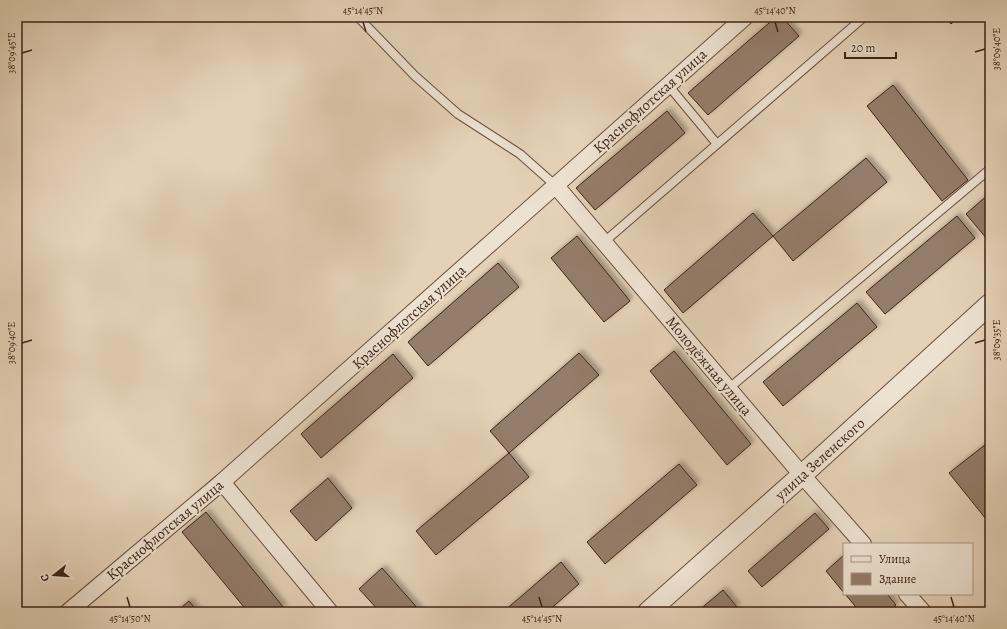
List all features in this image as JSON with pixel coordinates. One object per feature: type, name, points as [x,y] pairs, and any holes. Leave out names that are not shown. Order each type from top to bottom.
[{"type":"street","name":"Краснофлотская улица","points":[[68,612],[222,482],[745,17]]},
{"type":"street","name":"Молодёжная улица","points":[[556,186],[728,389],[862,543]]},
{"type":"street","name":"улица Зеленского","points":[[648,612],[802,475],[990,304]]},
{"type":"street","points":[[222,482],[330,612]]},
{"type":"street","points":[[908,595],[923,612]]},
{"type":"lane","points":[[358,17],[415,76],[458,114],[520,154],[556,186]]},
{"type":"lane","points":[[604,242],[861,18]]},
{"type":"lane","points":[[668,85],[717,144]]},
{"type":"lane","points":[[728,389],[990,169]]},
{"type":"building","points":[[776,17],[782,17],[799,36],[708,115],[688,93]]},
{"type":"building","points":[[945,17],[959,17],[951,24]]},
{"type":"building","points":[[893,85],[968,180],[942,201],[867,106]]},
{"type":"building","points":[[667,111],[685,133],[595,210],[576,188]]},
{"type":"building","points":[[866,158],[887,182],[793,261],[773,236]]},
{"type":"building","points":[[990,193],[990,236],[987,239],[966,214]]},
{"type":"building","points":[[753,213],[773,236],[683,313],[664,290]]},
{"type":"building","points":[[957,216],[975,238],[885,314],[866,292]]},
{"type":"building","points":[[577,236],[630,301],[604,322],[551,258]]},
{"type":"building","points":[[498,263],[519,287],[428,366],[408,342]]},
{"type":"building","points":[[857,303],[877,327],[783,406],[763,382]]},
{"type":"building","points":[[674,351],[751,444],[727,465],[650,371]]},
{"type":"building","points":[[579,353],[599,375],[509,453],[490,431]]},
{"type":"building","points":[[393,354],[413,378],[321,458],[301,434]]},
{"type":"building","points":[[990,441],[990,524],[949,473]]},
{"type":"building","points":[[509,453],[529,477],[436,555],[416,531]]},
{"type":"building","points":[[679,464],[697,485],[605,564],[587,542]]},
{"type":"building","points":[[328,478],[352,508],[316,541],[290,511]]},
{"type":"building","points":[[206,512],[284,608],[278,612],[248,612],[182,532]]},
{"type":"building","points":[[815,513],[829,529],[762,587],[748,571]]},
{"type":"building","points":[[843,556],[843,592],[826,571]]},
{"type":"building","points":[[561,562],[579,584],[547,612],[503,612]]},
{"type":"building","points":[[382,568],[421,612],[380,612],[359,589]]},
{"type":"building","points":[[723,590],[737,607],[732,612],[697,612]]},
{"type":"building","points":[[846,595],[888,595],[896,605],[888,612],[860,612]]},
{"type":"building","points":[[189,601],[198,612],[176,612]]}]
